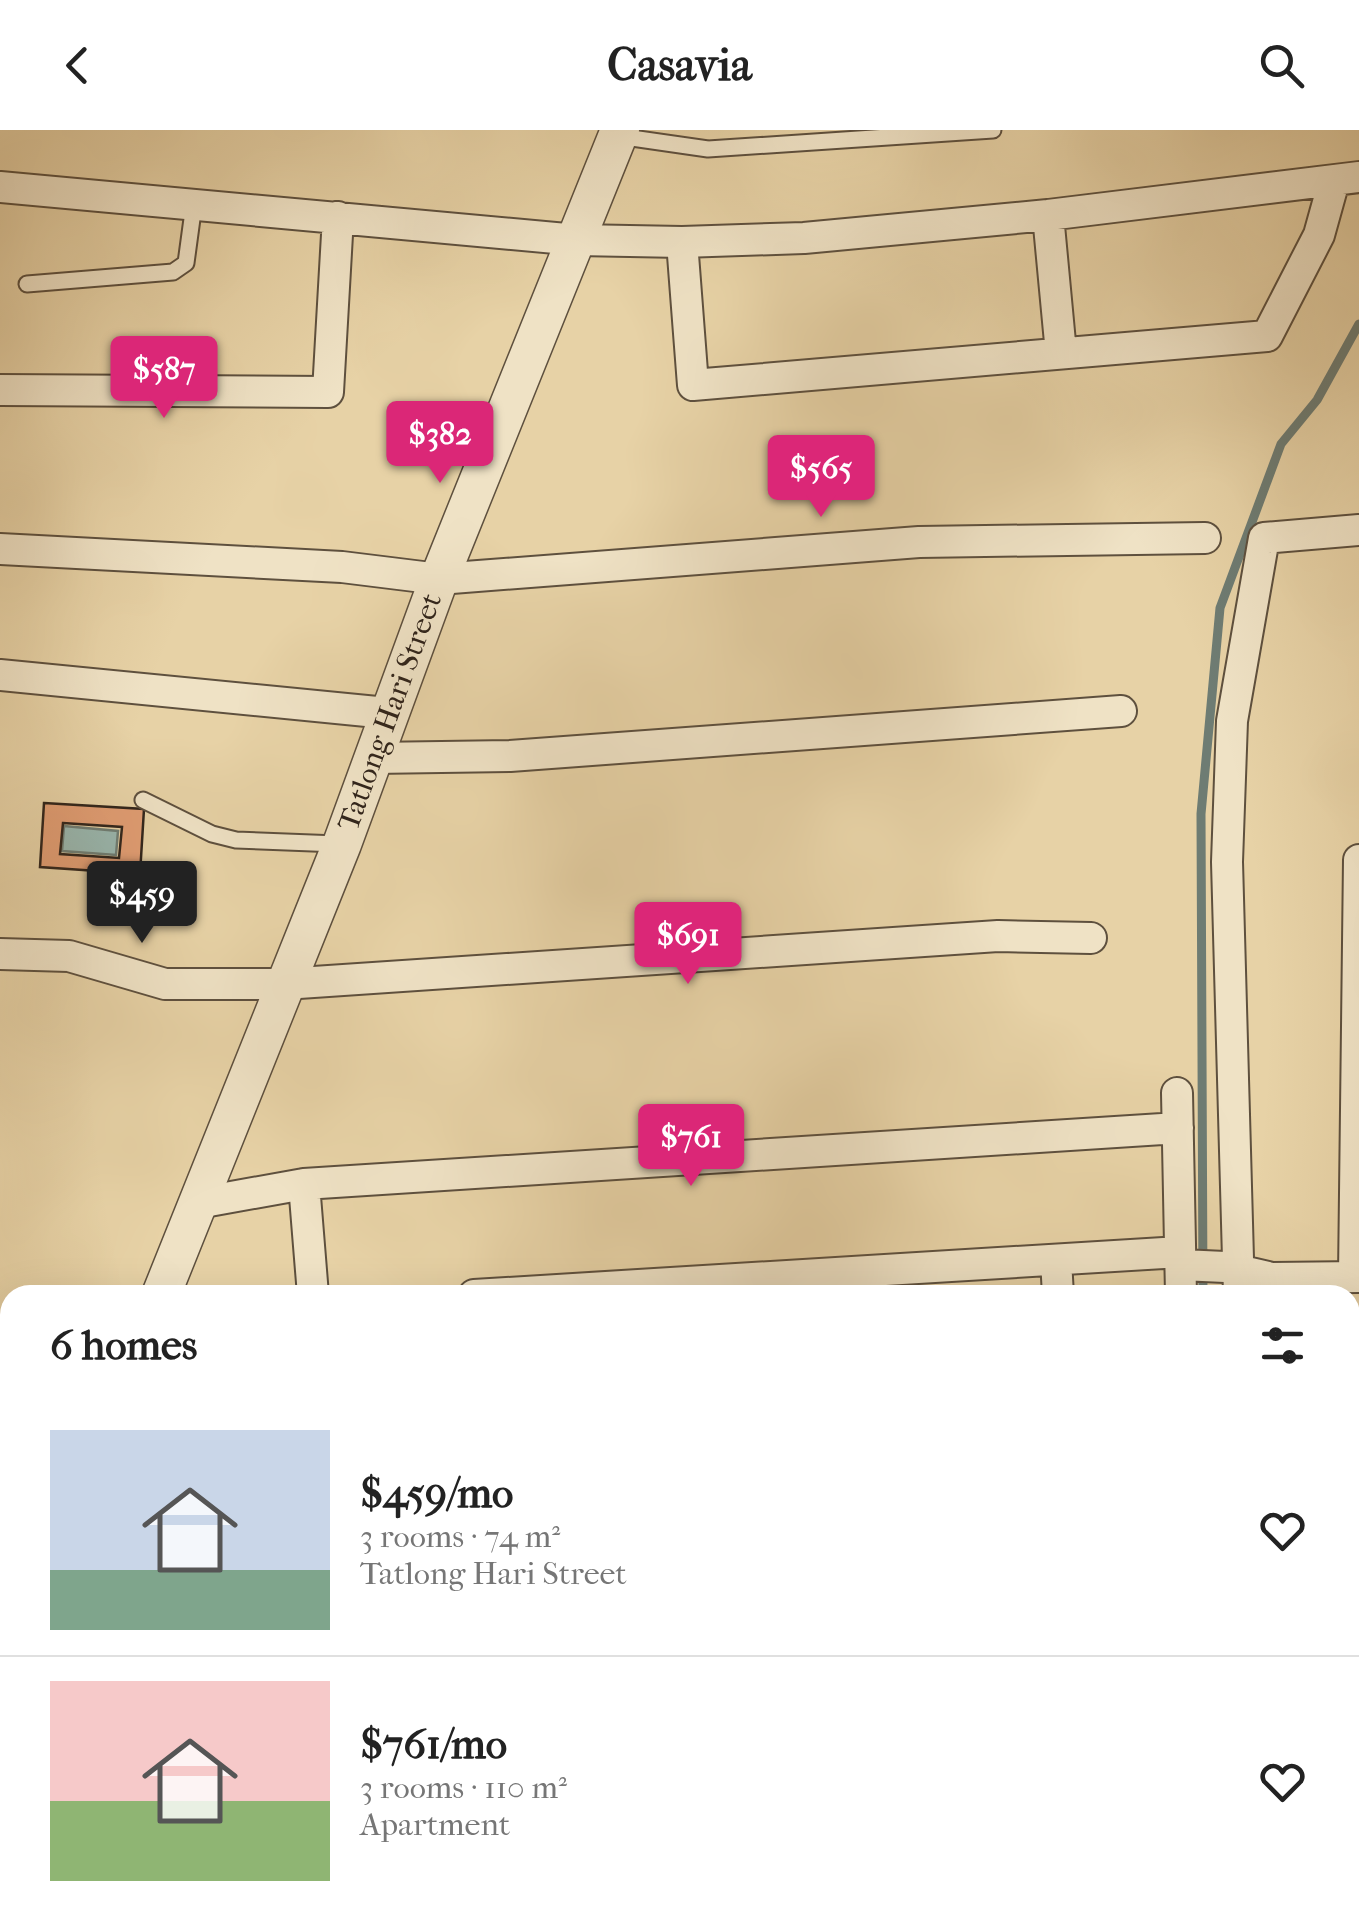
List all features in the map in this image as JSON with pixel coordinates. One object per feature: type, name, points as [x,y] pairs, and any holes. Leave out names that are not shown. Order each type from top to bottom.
[{"type":"street","name":"Tatlong Hari Street","points":[[166,1285],[342,844],[439,578],[619,133]]},
{"type":"street","points":[[682,242],[694,385],[1267,336],[1346,179]]},
{"type":"street","points":[[0,187],[577,240],[682,242],[804,238],[1048,215],[1346,179]]},
{"type":"street","points":[[1048,215],[1061,354]]},
{"type":"street","points":[[0,390],[328,392],[338,218]]},
{"type":"street","points":[[1234,1278],[1227,862],[1232,721],[1243,646],[1264,538],[1359,530]]},
{"type":"street","points":[[0,549],[324,566],[439,578],[919,542],[1206,538]]},
{"type":"street","points":[[0,676],[387,713]]},
{"type":"street","points":[[373,758],[510,756],[1121,711]]},
{"type":"street","points":[[640,1285],[1056,1260],[1234,1278],[1356,1277],[1359,860]]},
{"type":"street","points":[[0,954],[70,956],[165,984],[284,984],[998,936],[1090,938]]},
{"type":"street","points":[[1178,1092],[1184,1270]]},
{"type":"street","points":[[198,1203],[304,1184],[1178,1128]]},
{"type":"street","points":[[304,1184],[311,1285]]},
{"type":"street","points":[[1056,1260],[1057,1285]]},
{"type":"lane","points":[[619,133],[708,149],[993,130]]},
{"type":"lane","points":[[27,284],[173,272],[186,263],[194,204]]},
{"type":"lane","points":[[143,800],[212,834],[236,840],[342,844]]},
{"type":"water","points":[[64,826],[118,831],[116,855],[62,851]]},
{"type":"building","points":[[44,803],[144,809],[140,874],[40,867]],"holes":[[[63,823],[122,827],[119,858],[60,854]]]},
{"type":"waterway","points":[[1203,1285],[1201,814],[1220,608],[1281,444],[1317,400],[1359,324]]}]
